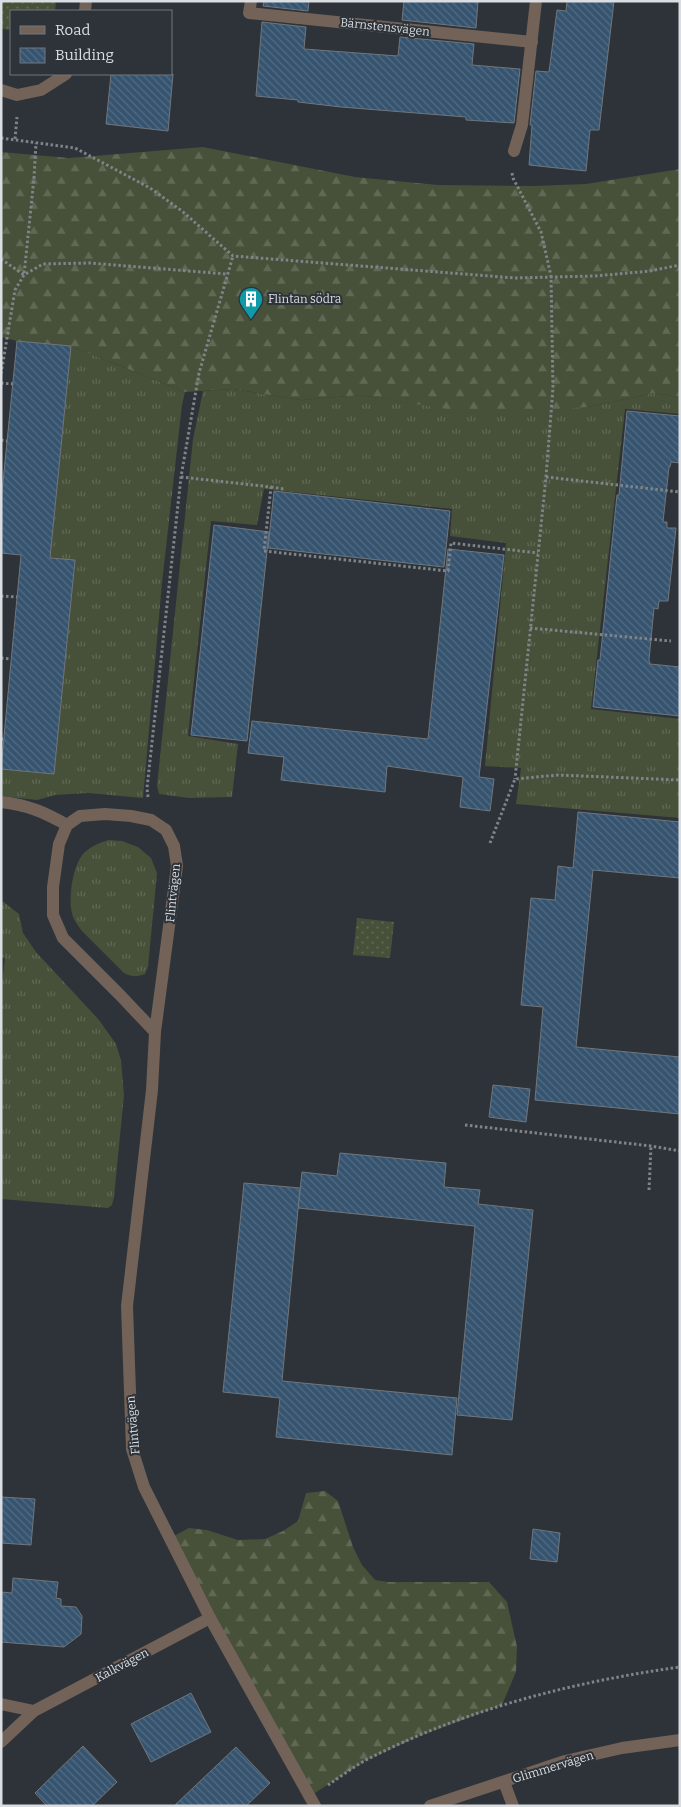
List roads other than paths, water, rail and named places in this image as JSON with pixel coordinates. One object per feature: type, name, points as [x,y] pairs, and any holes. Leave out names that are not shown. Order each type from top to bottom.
[{"type":"street","name":"Bärnstensvägen","points":[[250,1],[249,13],[532,42]]},
{"type":"street","points":[[514,151],[522,126],[536,1]]},
{"type":"street","points":[[1,90],[17,96],[41,90],[64,75]]},
{"type":"street","points":[[1,802],[22,804],[47,814],[67,825],[60,844],[53,887],[53,915],[62,938],[120,994],[155,1032]]},
{"type":"street","name":"Flintvägen","points":[[67,825],[80,816],[105,814],[131,816],[151,820],[166,830],[174,846],[177,866],[155,1032],[152,1090],[127,1306],[132,1449],[144,1487],[210,1618],[313,1801]]},
{"type":"street","name":"Kalkvägen","points":[[1,1742],[34,1711],[210,1618]]},
{"type":"street","points":[[1,1704],[34,1711]]},
{"type":"street","name":"Glimmervägen","points":[[430,1806],[565,1761],[622,1748],[680,1740]]},
{"type":"street","points":[[504,1782],[513,1806]]},
{"type":"place","name":"Flintan södra","points":[[251,320]]}]
